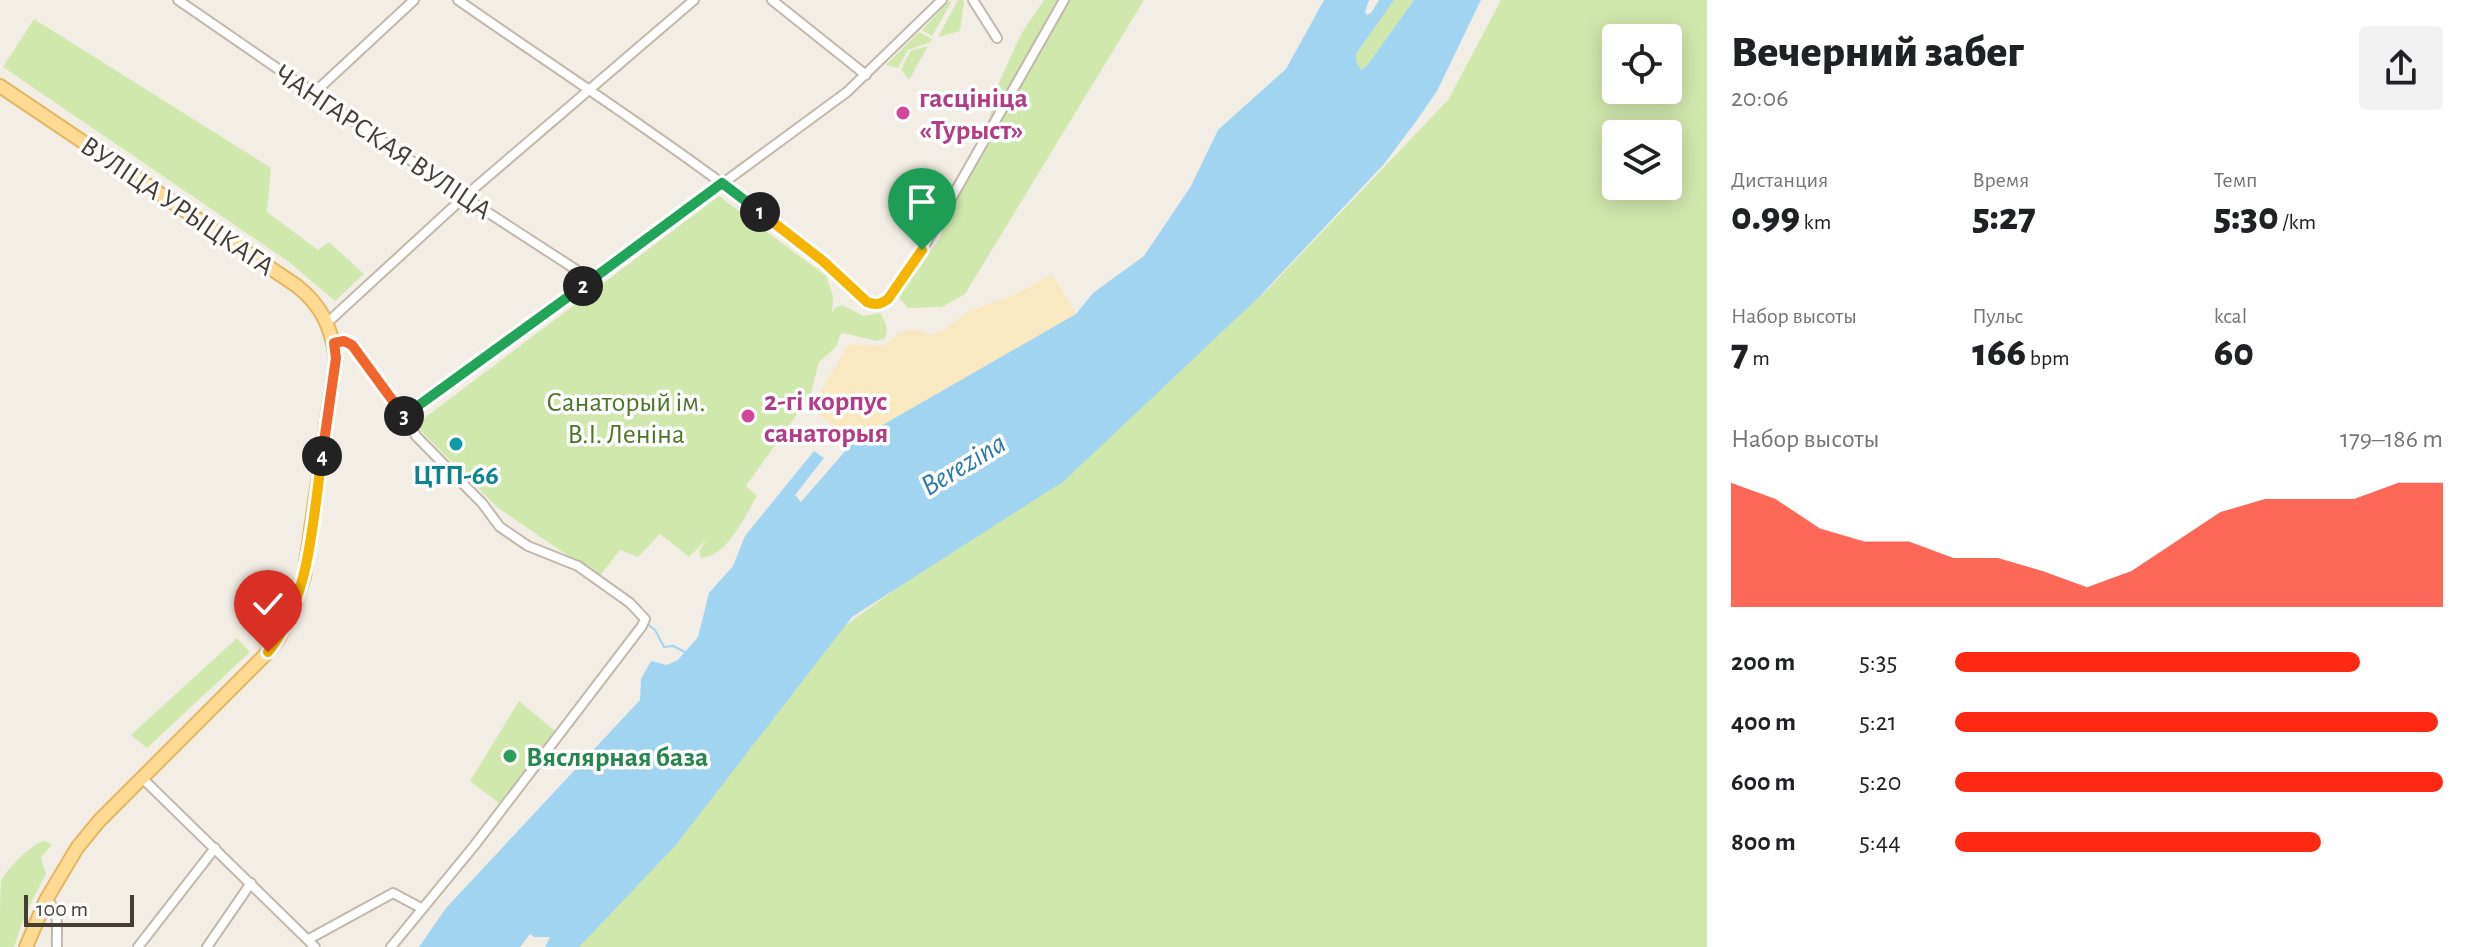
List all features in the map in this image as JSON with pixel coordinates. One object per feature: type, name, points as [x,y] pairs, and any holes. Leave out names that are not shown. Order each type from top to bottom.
[{"type":"main road","name":"ВУЛІЦА УРЫЦКАГА","points":[[0,86],[297,286],[322,309],[336,358],[304,577],[280,636],[268,652],[99,821],[77,848],[46,900],[26,947]]},
{"type":"street","name":"ЧАНГАРСКАЯ ВУЛІЦА","points":[[178,0],[464,197],[592,280]]},
{"type":"street","points":[[315,92],[414,0]]},
{"type":"street","points":[[458,0],[722,183],[823,261],[867,302],[882,303],[922,250],[1064,0]]},
{"type":"street","points":[[328,322],[464,197],[694,0]]},
{"type":"street","points":[[772,0],[866,75]]},
{"type":"street","points":[[405,417],[823,110],[866,75],[942,0]]},
{"type":"street","points":[[973,0],[997,38]]},
{"type":"street","points":[[334,343],[344,341],[352,345],[416,436],[482,503],[500,527],[528,546],[578,566],[630,603],[645,619],[482,835],[391,947]]},
{"type":"street","points":[[141,777],[315,947]]},
{"type":"street","points":[[138,947],[215,848]]},
{"type":"street","points":[[208,947],[251,883]]},
{"type":"street","points":[[309,939],[393,893],[421,908]]},
{"type":"street","points":[[46,900],[56,911],[57,947]]},
{"type":"green space","points":[[950,0],[932,36],[922,30]]},
{"type":"green space","points":[[958,0],[964,3],[960,31],[938,37]]},
{"type":"green space","points":[[1044,0],[1144,0],[965,294],[942,307],[908,308],[897,295],[941,237],[948,207],[984,138],[1000,80],[1021,34]]},
{"type":"green space","points":[[1394,0],[1414,0],[1366,67],[1360,70],[1356,54]]},
{"type":"green space","points":[[1501,0],[1707,0],[1707,947],[570,947],[842,628],[1088,450],[1267,290],[1448,100]]},
{"type":"green space","points":[[34,19],[271,168],[267,212],[318,250],[329,242],[364,274],[335,301],[289,262],[3,67]]},
{"type":"green space","points":[[919,32],[932,39],[931,42],[908,50],[898,68],[886,65]]},
{"type":"green space","points":[[928,46],[909,80],[901,70],[910,51]]},
{"type":"green space","name":"Санаторый ім. В.І. Леніна","points":[[719,196],[826,276],[833,296],[832,313],[842,305],[864,316],[880,313],[886,326],[886,336],[876,341],[844,333],[840,335],[836,347],[819,362],[810,396],[746,486],[757,496],[734,534],[719,551],[701,558],[699,551],[708,538],[689,557],[660,534],[638,557],[620,550],[599,577],[498,508],[415,425]]},
{"type":"green space","points":[[237,638],[250,652],[147,748],[131,735]]},
{"type":"green space","name":"Вяслярная база","points":[[519,701],[555,731],[499,803],[470,781]]},
{"type":"green space","points":[[43,841],[52,844],[41,858],[46,874],[26,912],[14,947],[0,947],[1,881],[19,858]]},
{"type":"sand","points":[[1052,274],[1076,314],[853,442],[811,408],[849,344],[884,346],[895,336],[911,330],[931,335],[944,330],[968,311],[1017,294]]},
{"type":"water","name":"Berezina","points":[[1324,0],[1369,0],[1367,15],[1379,0],[1394,0],[1356,54],[1361,70],[1414,0],[1481,0],[1437,91],[1417,120],[1384,164],[1260,296],[1064,481],[852,617],[675,846],[579,947],[545,947],[550,937],[530,934],[520,947],[419,947],[446,908],[640,700],[641,679],[651,661],[667,665],[678,660],[698,637],[709,593],[733,566],[745,536],[814,451],[824,458],[795,495],[801,502],[853,442],[1076,314],[1093,293],[1144,256],[1191,186],[1218,130],[1286,69]]},
{"type":"waterway","points":[[649,625],[664,647],[673,646],[685,652]]},
{"type":"place","name":"гасцініца «Турыст»","points":[[903,113]]},
{"type":"place","name":"2-гі корпус санаторыя","points":[[748,416]]},
{"type":"place","name":"ЦТП-66","points":[[456,444]]},
{"type":"place","name":"Вяслярная база","points":[[510,756]]},
{"type":"route","points":[[268,652],[280,636],[304,577],[336,358],[334,343],[344,341],[352,345],[405,417],[722,183],[823,261],[867,302],[882,303],[888,299],[922,250]]}]
